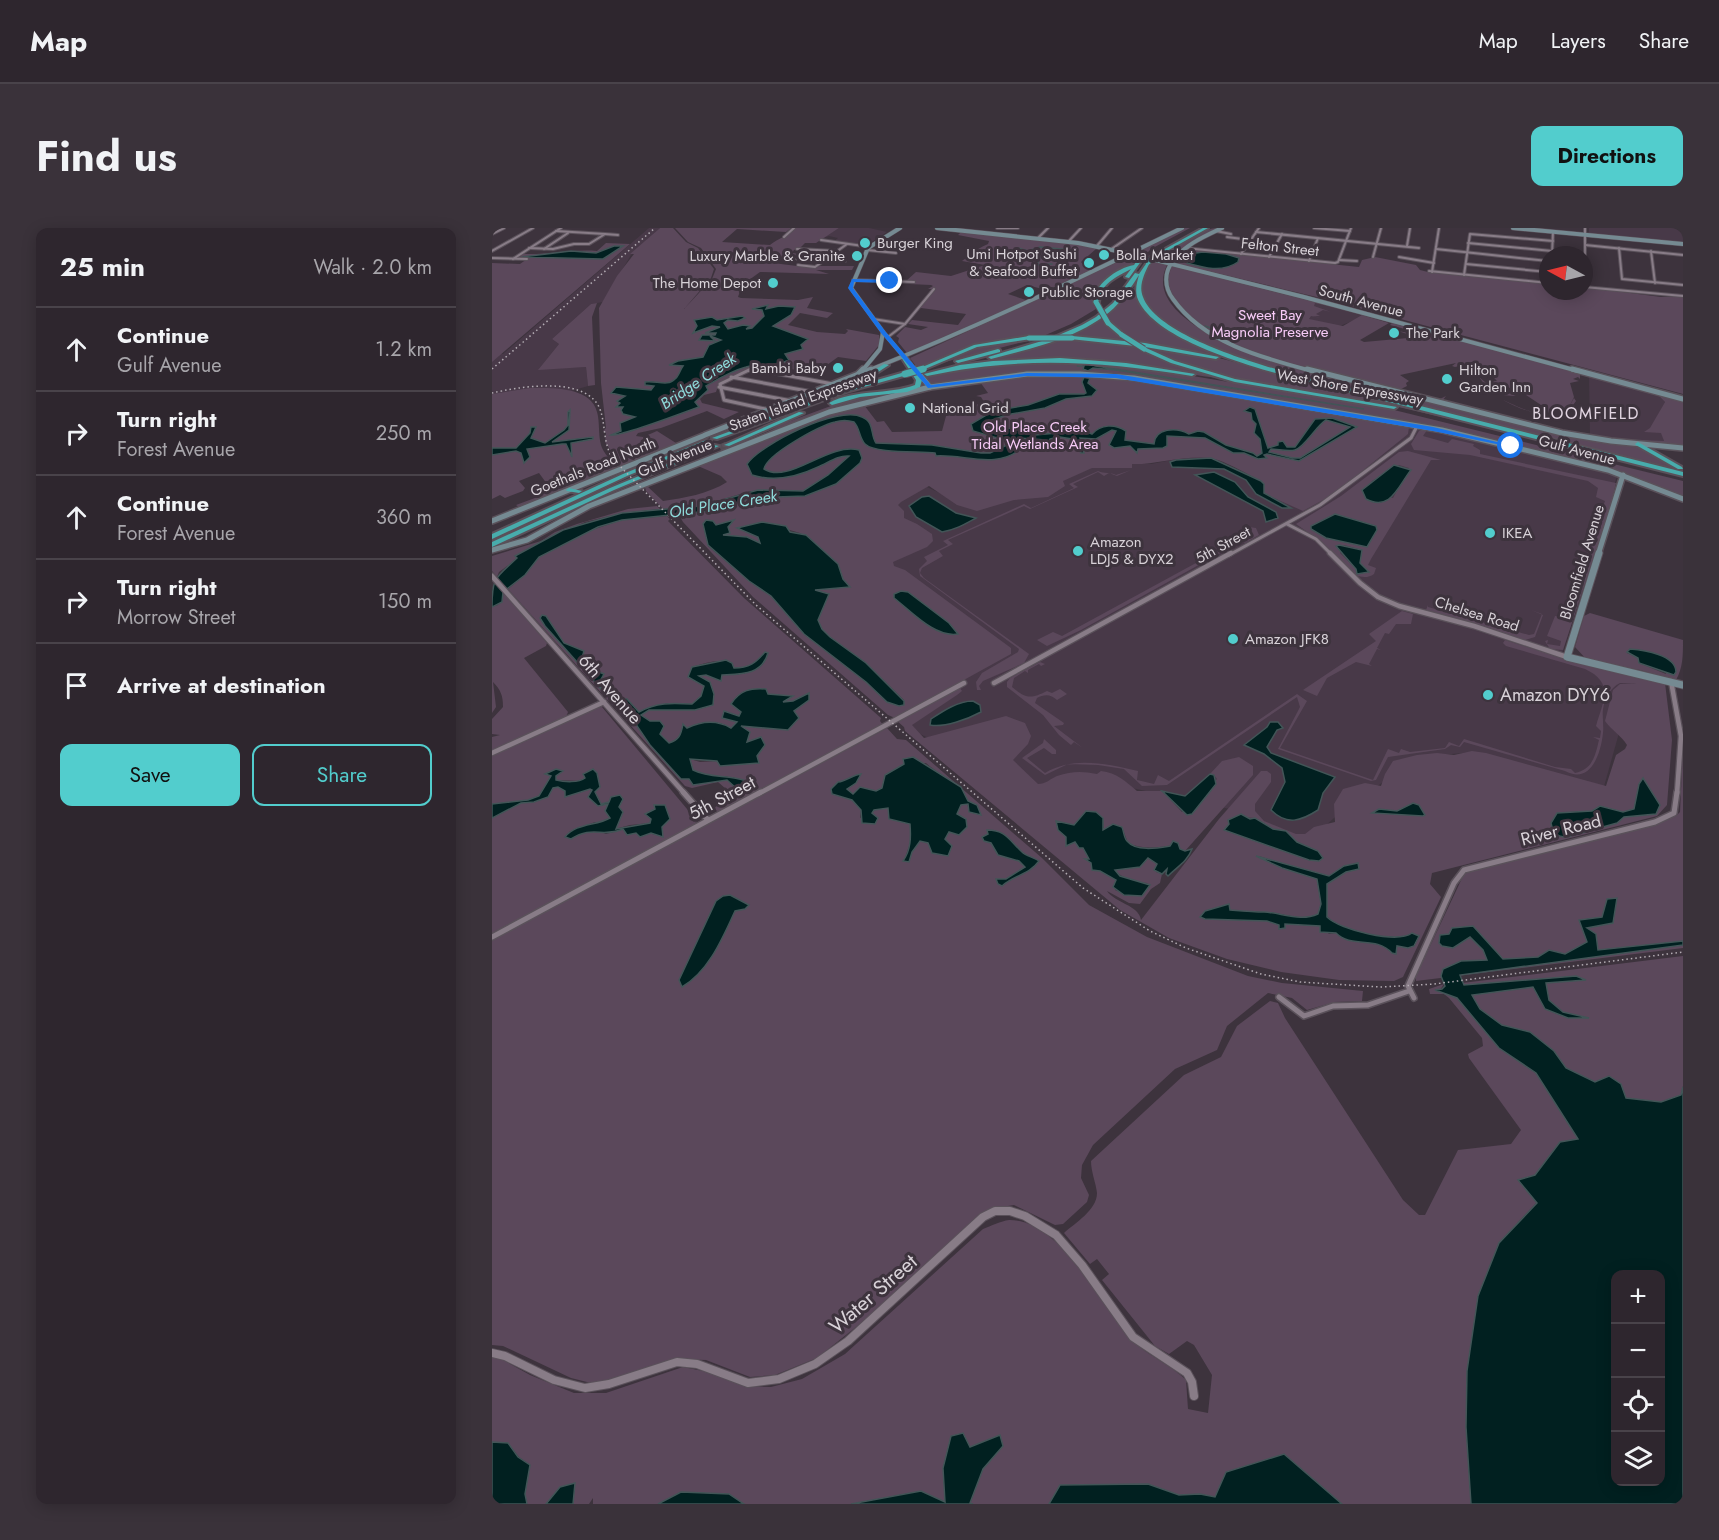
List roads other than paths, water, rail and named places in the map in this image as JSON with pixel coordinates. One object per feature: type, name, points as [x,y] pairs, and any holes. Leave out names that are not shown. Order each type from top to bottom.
[{"type":"highway","points":[[892,380],[1026,348],[1080,327],[1112,307],[1145,262],[1147,255],[1196,228]]},
{"type":"highway","points":[[1145,262],[1206,228]]},
{"type":"highway","name":"West Shore Expressway","points":[[1145,262],[1103,284],[1096,293],[1096,302],[1108,323],[1144,349],[1206,373],[1440,417],[1683,480]]},
{"type":"highway","name":"West Shore Expressway","points":[[1145,262],[1138,280],[1139,295],[1152,313],[1170,328],[1225,355],[1324,383],[1683,474]]},
{"type":"highway","points":[[925,371],[976,346],[1029,338],[1072,338],[1189,351],[1324,383]]},
{"type":"highway","points":[[832,403],[860,394],[916,387],[919,380],[902,355]]},
{"type":"highway","points":[[925,371],[996,362],[1076,360],[1136,365],[1279,388]]},
{"type":"highway","points":[[819,399],[856,384],[886,365]]},
{"type":"highway","name":"Staten Island Expressway","points":[[517,525],[639,469],[801,413],[819,399],[892,380]]},
{"type":"highway","name":"Staten Island Expressway","points":[[492,545],[715,443],[810,406],[892,380]]},
{"type":"highway","points":[[717,430],[810,406],[864,395],[908,392]]},
{"type":"highway","points":[[736,447],[801,413]]},
{"type":"highway","points":[[574,506],[706,454],[715,443],[781,423]]},
{"type":"highway","points":[[1638,444],[1662,460],[1683,469]]},
{"type":"highway","points":[[492,537],[579,491],[606,479],[639,469]]},
{"type":"highway","points":[[569,490],[579,491]]},
{"type":"main road","points":[[852,280],[868,248]]},
{"type":"street","points":[[492,234],[504,228]]},
{"type":"street","points":[[492,251],[533,228]]},
{"type":"street","points":[[513,259],[561,228]]},
{"type":"street","points":[[784,237],[794,228]]},
{"type":"street","points":[[868,248],[900,228]]},
{"type":"street","name":"South Avenue","points":[[937,228],[1068,242],[1129,254],[1304,297],[1683,397]]},
{"type":"street","points":[[997,228],[1017,229]]},
{"type":"street","points":[[1037,239],[1048,228]]},
{"type":"street","points":[[1068,242],[1081,228]]},
{"type":"street","points":[[1096,247],[1112,228]]},
{"type":"street","points":[[1110,250],[1142,228]]},
{"type":"street","name":"Goethals Road North","points":[[492,521],[569,490],[715,443],[717,430],[886,365],[902,355],[913,353],[1014,309],[1182,228]]},
{"type":"street","points":[[1222,228],[1185,248],[1170,264],[1166,278],[1167,290],[1183,314],[1217,337],[1252,352],[1536,427],[1589,438],[1683,448]]},
{"type":"street","points":[[1241,254],[1259,228]]},
{"type":"street","points":[[1314,228],[1350,230],[1338,261]]},
{"type":"street","points":[[1373,257],[1381,228]]},
{"type":"street","points":[[1409,247],[1410,228]]},
{"type":"street","points":[[1439,228],[1431,271],[1539,282]]},
{"type":"street","points":[[1513,228],[1585,234],[1682,244],[1683,255],[1585,245],[1585,234],[1585,228]]},
{"type":"street","points":[[556,231],[618,235]]},
{"type":"street","points":[[1216,231],[1250,240]]},
{"type":"street","points":[[544,249],[570,232]]},
{"type":"street","points":[[1256,232],[1419,248]]},
{"type":"street","points":[[1553,232],[1553,246]]},
{"type":"street","points":[[582,240],[592,234]]},
{"type":"street","points":[[586,245],[605,234]]},
{"type":"street","points":[[1269,256],[1282,234]]},
{"type":"street","points":[[1464,275],[1470,234],[1553,241]]},
{"type":"street","points":[[1309,261],[1318,238]]},
{"type":"street","points":[[821,240],[896,253]]},
{"type":"street","points":[[880,241],[910,243]]},
{"type":"street","points":[[1468,243],[1539,251]]},
{"type":"street","points":[[529,248],[544,249],[574,244],[595,246]]},
{"type":"street","points":[[798,265],[815,267],[847,244]]},
{"type":"street","points":[[1212,251],[1214,246]]},
{"type":"street","name":"Felton Street","points":[[1185,248],[1309,261],[1357,261]]},
{"type":"street","points":[[1619,248],[1622,279],[1683,285]]},
{"type":"street","points":[[797,249],[837,251]]},
{"type":"street","points":[[1436,249],[1539,260]]},
{"type":"street","points":[[1651,251],[1655,282]]},
{"type":"street","points":[[1399,257],[1434,263]]},
{"type":"street","points":[[492,258],[527,259]]},
{"type":"street","points":[[784,258],[845,261]]},
{"type":"street","points":[[1466,264],[1539,271]]},
{"type":"street","points":[[914,282],[852,280],[851,289],[883,332],[930,387]]},
{"type":"street","points":[[1593,288],[1683,296]]},
{"type":"street","points":[[888,337],[905,324],[934,289]]},
{"type":"street","points":[[873,319],[905,324]]},
{"type":"street","points":[[851,379],[864,368],[882,346],[885,340],[883,332]]},
{"type":"street","points":[[882,346],[892,343]]},
{"type":"street","points":[[719,387],[731,377],[750,370],[835,385]]},
{"type":"street","name":"Gulf Avenue","points":[[492,550],[527,540],[581,509],[715,443],[736,447],[836,410],[930,387],[1027,374],[1116,376],[1417,426],[1487,440],[1623,475],[1683,499]]},
{"type":"street","points":[[731,377],[815,393]]},
{"type":"street","points":[[719,387],[723,398],[770,410]]},
{"type":"street","points":[[719,387],[792,401]]},
{"type":"street","name":"5th Street","points":[[994,683],[1287,524],[1350,485],[1411,438],[1417,426]]},
{"type":"street","name":"Bloomfield Avenue","points":[[1567,657],[1623,475]]},
{"type":"street","name":"Chelsea Road","points":[[1287,524],[1316,539],[1360,583],[1378,597],[1399,606],[1483,629],[1567,657],[1683,685]]},
{"type":"street","name":"6th Avenue","points":[[493,576],[708,820]]},
{"type":"street","name":"River Road","points":[[1409,991],[1408,986],[1454,883],[1464,870],[1655,822],[1674,813],[1681,736],[1671,681]]},
{"type":"street","name":"5th Street","points":[[492,937],[964,683]]},
{"type":"street","points":[[492,753],[604,702]]},
{"type":"street","points":[[1279,997],[1304,1016],[1333,1006],[1368,1005],[1409,991],[1414,998]]},
{"type":"street","name":"Water Street","points":[[492,1353],[500,1353],[524,1367],[564,1384],[585,1388],[678,1361],[696,1364],[749,1383],[779,1379],[807,1368],[841,1348],[983,1217],[995,1211],[1004,1211],[1025,1216],[1056,1235],[1082,1265],[1133,1337],[1187,1373],[1192,1382],[1194,1396]]},
{"type":"water","points":[[614,246],[623,246],[603,259],[522,257],[571,251],[596,253]]},
{"type":"water","points":[[1203,252],[1226,254],[1239,258],[1238,262],[1226,268],[1206,268],[1187,263],[1189,254]]},
{"type":"water","name":"Bridge Creek","points":[[768,305],[766,309],[779,306],[795,307],[791,315],[773,326],[808,339],[801,345],[803,349],[785,354],[789,360],[784,362],[746,367],[720,378],[706,386],[708,390],[695,402],[699,407],[617,435],[611,435],[621,431],[620,423],[635,417],[623,414],[621,410],[623,407],[616,407],[620,403],[617,401],[625,396],[611,393],[616,387],[651,390],[654,386],[645,385],[645,382],[669,383],[678,376],[683,366],[669,365],[678,361],[703,357],[709,345],[721,340],[710,336],[715,341],[699,340],[702,335],[715,335],[716,333],[705,333],[720,327],[712,326],[693,333],[697,326],[694,320],[712,317],[717,320],[742,316],[745,318],[738,321],[728,320],[724,323],[728,329],[743,325],[750,326],[746,329],[752,328],[764,316],[762,310],[752,309]]},
{"type":"water","points":[[1087,363],[1364,409],[1116,370],[1093,368],[1088,371],[1083,369],[1084,366],[1077,366]]},
{"type":"water","name":"Old Place Creek","points":[[1084,377],[1090,378],[1088,383],[1097,390],[1092,396],[1066,399],[1045,408],[1006,415],[984,426],[990,429],[1016,428],[1035,435],[1080,429],[1092,434],[1100,428],[1113,426],[1126,431],[1125,440],[1154,444],[1158,435],[1167,430],[1178,430],[1189,434],[1198,431],[1226,445],[1257,456],[1262,453],[1260,439],[1254,433],[1256,424],[1252,420],[1251,413],[1244,411],[1250,407],[1255,409],[1268,448],[1283,441],[1287,447],[1295,447],[1315,419],[1332,418],[1357,427],[1299,461],[1267,454],[1264,455],[1267,458],[1258,459],[1244,453],[1233,453],[1205,438],[1167,436],[1167,446],[1138,449],[1137,453],[1130,446],[1114,448],[1109,445],[1116,431],[1112,430],[1096,439],[1080,438],[1084,453],[1081,453],[1072,439],[1060,437],[1050,439],[1046,449],[1045,440],[1020,438],[1022,448],[1012,455],[991,460],[936,456],[935,453],[898,452],[870,447],[865,444],[854,422],[837,421],[795,441],[774,456],[764,469],[785,472],[835,452],[847,449],[859,450],[862,458],[860,463],[836,484],[805,496],[752,498],[709,511],[622,520],[598,527],[539,557],[525,575],[503,592],[502,602],[492,607],[494,583],[517,558],[515,556],[563,530],[622,513],[701,506],[758,490],[803,491],[828,475],[849,456],[837,458],[802,473],[777,478],[752,475],[747,464],[783,437],[819,421],[836,416],[862,417],[871,425],[876,443],[932,445],[990,453],[1009,444],[1008,441],[973,431],[971,424],[993,411],[1028,405],[1059,394],[1084,394],[1086,393],[1082,382]],"holes":[[[1326,420],[1350,427],[1300,458],[1269,452],[1271,449],[1289,451],[1299,448]]]},
{"type":"water","points":[[570,410],[569,430],[552,442],[593,437],[593,439],[571,443],[572,457],[566,444],[527,449],[530,457],[524,463],[521,453],[516,451],[492,455],[492,448],[516,448],[530,433],[531,427],[536,427],[531,438],[545,443],[568,425]]},
{"type":"water","points":[[1211,458],[1261,481],[1264,484],[1264,493],[1291,508],[1282,508],[1256,494],[1246,480],[1224,469],[1172,467],[1170,462]]},
{"type":"water","points":[[1394,465],[1411,470],[1398,490],[1388,500],[1382,502],[1366,499],[1362,490]]},
{"type":"water","points":[[1214,472],[1235,482],[1248,497],[1276,512],[1278,518],[1266,522],[1263,511],[1195,475]]},
{"type":"water","points":[[929,496],[956,513],[976,518],[942,532],[916,517],[909,506],[922,497]]},
{"type":"water","points":[[1335,514],[1376,526],[1377,530],[1367,547],[1326,538],[1311,529],[1311,526]]},
{"type":"water","points":[[706,520],[713,521],[716,525],[734,520],[728,527],[730,533],[723,535],[747,537],[760,543],[758,537],[737,528],[762,522],[786,526],[790,532],[806,535],[838,564],[843,579],[850,587],[815,590],[829,594],[818,620],[822,629],[866,663],[904,701],[904,705],[899,706],[887,702],[866,682],[804,634],[771,596],[749,581],[708,545],[703,524]]},
{"type":"water","points":[[1336,546],[1362,550],[1360,563],[1369,572],[1357,574],[1356,569]]},
{"type":"water","points":[[901,591],[908,592],[949,623],[958,634],[941,632],[924,622],[894,598],[894,594]]},
{"type":"water","points":[[542,615],[546,616],[564,643],[584,651],[581,661],[586,667],[604,674],[600,681],[602,690],[545,626],[540,618]]},
{"type":"water","points":[[1630,649],[1651,652],[1671,661],[1676,672],[1674,675],[1639,663],[1638,658],[1627,652]]},
{"type":"water","points":[[765,652],[768,653],[761,666],[750,672],[722,675],[721,681],[706,675],[699,676],[710,682],[714,694],[713,705],[695,710],[649,710],[641,715],[650,721],[660,721],[664,726],[660,734],[669,743],[679,736],[683,724],[687,728],[698,724],[715,723],[731,728],[737,722],[722,718],[724,711],[739,716],[741,712],[731,704],[746,691],[766,689],[768,694],[793,696],[783,702],[793,701],[809,693],[809,700],[794,711],[799,718],[788,730],[741,726],[750,732],[747,742],[761,737],[765,745],[757,756],[759,763],[720,766],[717,761],[690,759],[693,770],[706,775],[746,781],[746,790],[736,788],[727,780],[693,785],[689,779],[681,779],[650,745],[631,717],[613,704],[616,698],[627,699],[639,712],[671,703],[692,704],[701,696],[704,686],[688,677],[692,667],[726,660],[732,663],[734,668],[744,667],[755,662]]},
{"type":"water","points":[[973,701],[980,705],[981,712],[949,724],[930,725],[931,719],[946,710]]},
{"type":"water","points":[[1270,722],[1278,722],[1283,728],[1277,730],[1267,747],[1271,753],[1335,777],[1323,793],[1318,810],[1306,817],[1288,820],[1271,810],[1285,782],[1282,768],[1264,754],[1244,745]]},
{"type":"water","points":[[913,757],[961,787],[968,801],[977,805],[981,815],[969,812],[968,804],[961,805],[957,814],[966,819],[967,827],[959,835],[949,832],[945,839],[952,846],[948,856],[932,853],[928,843],[920,841],[912,852],[909,862],[903,861],[910,843],[910,824],[889,819],[888,808],[874,810],[872,813],[878,818],[875,824],[862,823],[861,810],[852,800],[832,794],[831,789],[838,782],[861,774],[856,783],[847,789],[853,794],[860,787],[876,791],[882,788],[885,775],[904,764],[903,759]]},
{"type":"water","points":[[556,769],[563,771],[556,776],[556,780],[571,782],[582,780],[585,778],[583,774],[593,769],[597,773],[600,787],[595,792],[601,804],[609,802],[611,797],[620,795],[623,799],[619,807],[623,812],[616,829],[650,823],[651,819],[645,814],[655,809],[654,805],[665,805],[670,819],[662,827],[663,837],[651,833],[640,837],[636,833],[627,835],[623,829],[585,833],[571,839],[565,837],[575,829],[610,818],[605,811],[608,804],[598,806],[588,797],[592,790],[590,789],[565,797],[565,791],[558,787],[553,788],[548,797],[534,802],[521,803],[492,818],[492,804],[528,800],[539,796],[551,776],[545,774]]},
{"type":"water","points":[[1210,774],[1214,775],[1216,784],[1192,814],[1187,815],[1162,791],[1185,796]]},
{"type":"water","points":[[1643,778],[1660,805],[1656,814],[1624,817],[1617,823],[1567,837],[1554,832],[1551,823],[1557,813],[1592,811],[1600,806],[1623,812],[1634,809],[1639,784]]},
{"type":"water","points":[[1413,803],[1419,805],[1425,815],[1372,813],[1379,809],[1397,811]]},
{"type":"water","points":[[1086,811],[1096,812],[1103,818],[1103,830],[1113,824],[1122,827],[1126,840],[1136,847],[1165,847],[1170,846],[1173,841],[1178,843],[1180,849],[1185,851],[1192,849],[1185,861],[1168,876],[1167,869],[1162,874],[1154,870],[1157,864],[1148,858],[1140,867],[1115,870],[1120,876],[1150,885],[1142,896],[1124,895],[1113,887],[1116,880],[1100,871],[1092,870],[1091,863],[1085,859],[1089,859],[1083,848],[1079,848],[1075,842],[1066,846],[1066,837],[1058,830],[1056,821],[1074,825]]},
{"type":"water","points":[[1241,814],[1250,819],[1255,818],[1273,829],[1286,831],[1297,842],[1318,851],[1323,858],[1319,861],[1309,860],[1224,830],[1229,824],[1228,820]]},
{"type":"water","points":[[987,830],[1003,834],[1024,853],[1039,861],[1031,869],[1002,886],[998,884],[996,879],[1006,879],[1025,867],[1019,861],[998,855],[991,843],[984,841],[982,837],[988,834]]},
{"type":"water","points":[[1256,856],[1329,876],[1344,866],[1358,863],[1359,869],[1346,872],[1327,884],[1327,917],[1344,927],[1369,934],[1394,937],[1412,933],[1419,936],[1414,946],[1408,948],[1397,946],[1396,954],[1378,945],[1342,938],[1336,933],[1320,932],[1320,926],[1285,924],[1285,928],[1279,929],[1279,925],[1267,921],[1200,917],[1205,911],[1229,904],[1230,910],[1298,917],[1318,914],[1321,904],[1317,879],[1282,868]]},
{"type":"water","points":[[730,895],[749,905],[745,909],[735,911],[720,943],[707,963],[682,987],[679,980],[716,901],[723,896]]},
{"type":"water","points":[[1617,898],[1613,923],[1587,928],[1596,934],[1598,950],[1683,941],[1683,945],[1460,975],[1464,985],[1576,976],[1586,980],[1546,983],[1549,1000],[1563,1012],[1589,1018],[1568,1018],[1545,1009],[1533,987],[1472,995],[1480,1009],[1502,1025],[1530,1032],[1554,1051],[1566,1068],[1595,1082],[1609,1076],[1621,1084],[1626,1098],[1661,1102],[1681,1095],[1683,1087],[1683,1504],[1471,1504],[1466,1427],[1467,1371],[1478,1296],[1499,1243],[1537,1203],[1518,1180],[1535,1175],[1560,1142],[1578,1139],[1536,1073],[1499,1048],[1457,998],[1435,990],[1445,986],[1441,976],[1443,969],[1461,961],[1487,960],[1483,950],[1470,937],[1453,948],[1442,946],[1439,943],[1440,935],[1449,934],[1452,928],[1473,926],[1503,959],[1538,957],[1549,950],[1565,954],[1587,942],[1579,920],[1602,917],[1607,899]]},
{"type":"water","points":[[963,1433],[970,1447],[1000,1435],[1003,1446],[983,1469],[970,1503],[973,1504],[851,1504],[921,1491],[945,1502],[943,1468],[951,1436]]},
{"type":"water","points":[[492,1442],[508,1443],[518,1457],[530,1465],[525,1494],[527,1504],[492,1504]]},
{"type":"water","points":[[1284,1454],[1342,1504],[1049,1504],[1060,1485],[1148,1484],[1179,1495],[1200,1494],[1215,1497],[1226,1472]]},
{"type":"water","points":[[575,1483],[573,1504],[546,1504],[560,1487]]},
{"type":"water","points":[[681,1492],[729,1494],[744,1504],[658,1504]]},
{"type":"waterway","points":[[1018,248],[1028,251],[1040,247],[1072,250]]},
{"type":"waterway","points":[[1052,254],[1069,253]]},
{"type":"waterway","points":[[1026,258],[1040,257],[1037,265],[1052,264]]},
{"type":"waterway","points":[[1041,275],[1051,271]]},
{"type":"waterway","points":[[1205,326],[1232,336],[1263,332],[1267,335],[1289,333],[1311,336]]},
{"type":"tunnel","points":[[720,448],[727,445]]},
{"type":"railway","points":[[492,369],[655,228]]},
{"type":"railway","points":[[492,393],[517,388],[548,386],[578,390],[589,396],[598,405],[612,458],[756,605],[1083,888],[1150,931],[1186,948],[1261,974],[1300,982],[1380,987],[1434,984],[1683,952]]},
{"type":"place","name":"Burger King","points":[[865,243]]},
{"type":"place","name":"Bolla Market","points":[[1104,255]]},
{"type":"place","name":"Luxury Marble & Granite","points":[[857,256]]},
{"type":"place","name":"Umi Hotpot Sushi & Seafood Buffet","points":[[1089,263]]},
{"type":"place","name":"The Home Depot","points":[[773,283]]},
{"type":"place","name":"Public Storage","points":[[1029,292]]},
{"type":"place","name":"The Park","points":[[1394,333]]},
{"type":"place","name":"Bambi Baby","points":[[838,368]]},
{"type":"place","name":"Hilton Garden Inn","points":[[1447,379]]},
{"type":"place","name":"National Grid","points":[[910,408]]},
{"type":"place","name":"IKEA","points":[[1490,533]]},
{"type":"place","name":"Amazon LDJ5 & DYX2","points":[[1078,551]]},
{"type":"place","name":"Amazon JFK8","points":[[1233,639]]},
{"type":"place","name":"Amazon DYY6","points":[[1488,695]]},
{"type":"district","name":"BLOOMFIELD","points":[[1586,413]]},
{"type":"park label","name":"Sweet Bay Magnolia Preserve","points":[[1270,324]]},
{"type":"park label","name":"Old Place Creek Tidal Wetlands Area","points":[[1035,436]]}]
